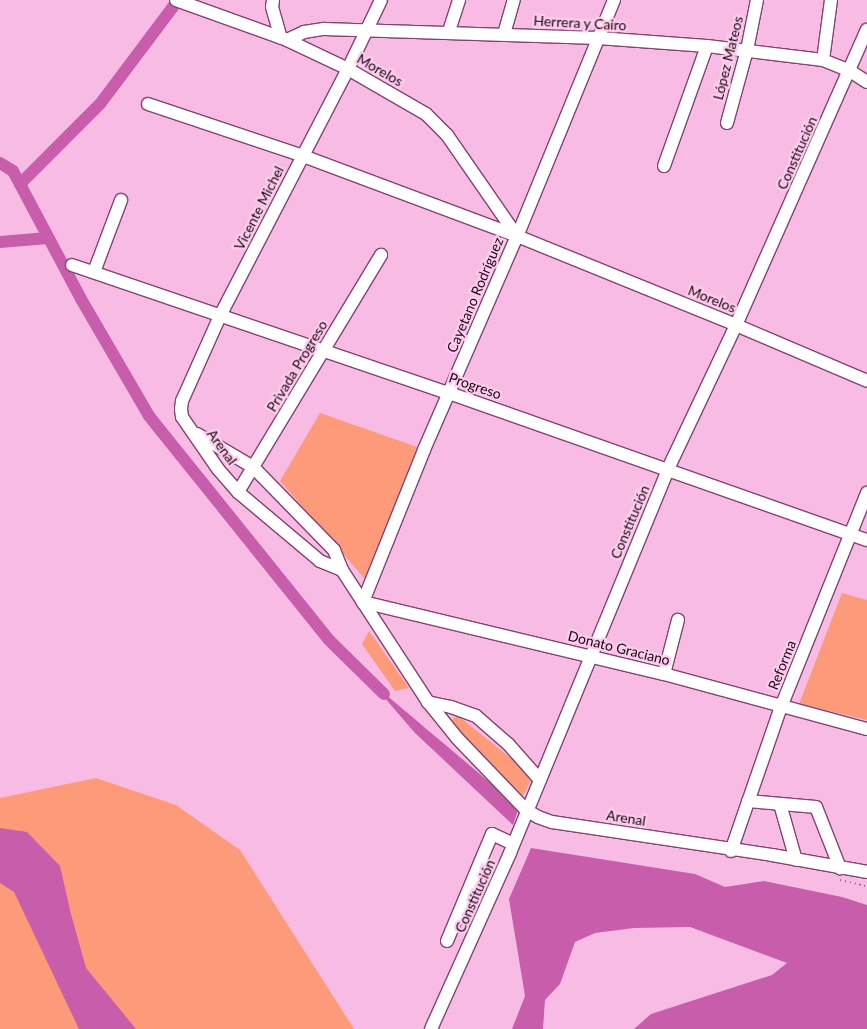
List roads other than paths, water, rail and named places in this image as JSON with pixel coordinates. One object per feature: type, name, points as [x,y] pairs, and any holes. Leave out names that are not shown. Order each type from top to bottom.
[{"type":"street","name":"Morelos","points":[[176,0],[196,9],[284,39],[348,69],[426,114],[447,135],[517,236]]},
{"type":"street","points":[[274,0],[272,7],[284,39]]},
{"type":"street","name":"Vicente Michel","points":[[192,432],[182,417],[182,401],[221,314],[348,69],[381,0]]},
{"type":"street","points":[[449,32],[459,0]]},
{"type":"street","points":[[504,34],[514,0]]},
{"type":"street","name":"Cayetano Rodríguez","points":[[363,602],[614,0]]},
{"type":"street","name":"López Mateos","points":[[727,123],[747,50],[757,0]]},
{"type":"street","points":[[823,60],[832,0]]},
{"type":"street","name":"Herrera y Cairo","points":[[284,39],[304,32],[324,29],[598,38],[707,46],[823,60],[850,71],[867,82]]},
{"type":"street","name":"Constitución","points":[[431,1029],[513,844],[668,469],[736,325],[867,30]]},
{"type":"street","points":[[664,166],[707,46]]},
{"type":"street","name":"Morelos","points":[[148,104],[303,156],[517,236],[736,325],[867,381]]},
{"type":"street","points":[[94,272],[121,200]]},
{"type":"street","name":"Privada Progreso","points":[[238,492],[381,255]]},
{"type":"street","name":"Progreso","points":[[72,265],[221,314],[867,540]]},
{"type":"street","name":"Arenal","points":[[192,432],[253,467],[334,550],[342,570],[428,702],[457,738],[526,810],[552,822],[867,872]]},
{"type":"street","name":"Arenal","points":[[192,432],[218,469],[238,492],[320,561],[342,570]]},
{"type":"street","name":"Reforma","points":[[731,851],[782,707],[867,493]]},
{"type":"street","name":"Donato Graciano","points":[[363,602],[664,674],[867,729]]},
{"type":"street","points":[[664,674],[678,620]]},
{"type":"street","points":[[428,702],[451,707],[476,716],[508,744],[540,780]]},
{"type":"street","points":[[748,801],[816,807],[840,868]]},
{"type":"street","points":[[780,804],[796,860]]},
{"type":"street","points":[[447,942],[492,834],[513,844]]},
{"type":"waterway","points":[[20,184],[100,104],[178,0]]},
{"type":"waterway","points":[[0,163],[13,171],[81,299],[149,416],[329,640],[384,694]]},
{"type":"waterway","points":[[0,242],[48,238]]}]
